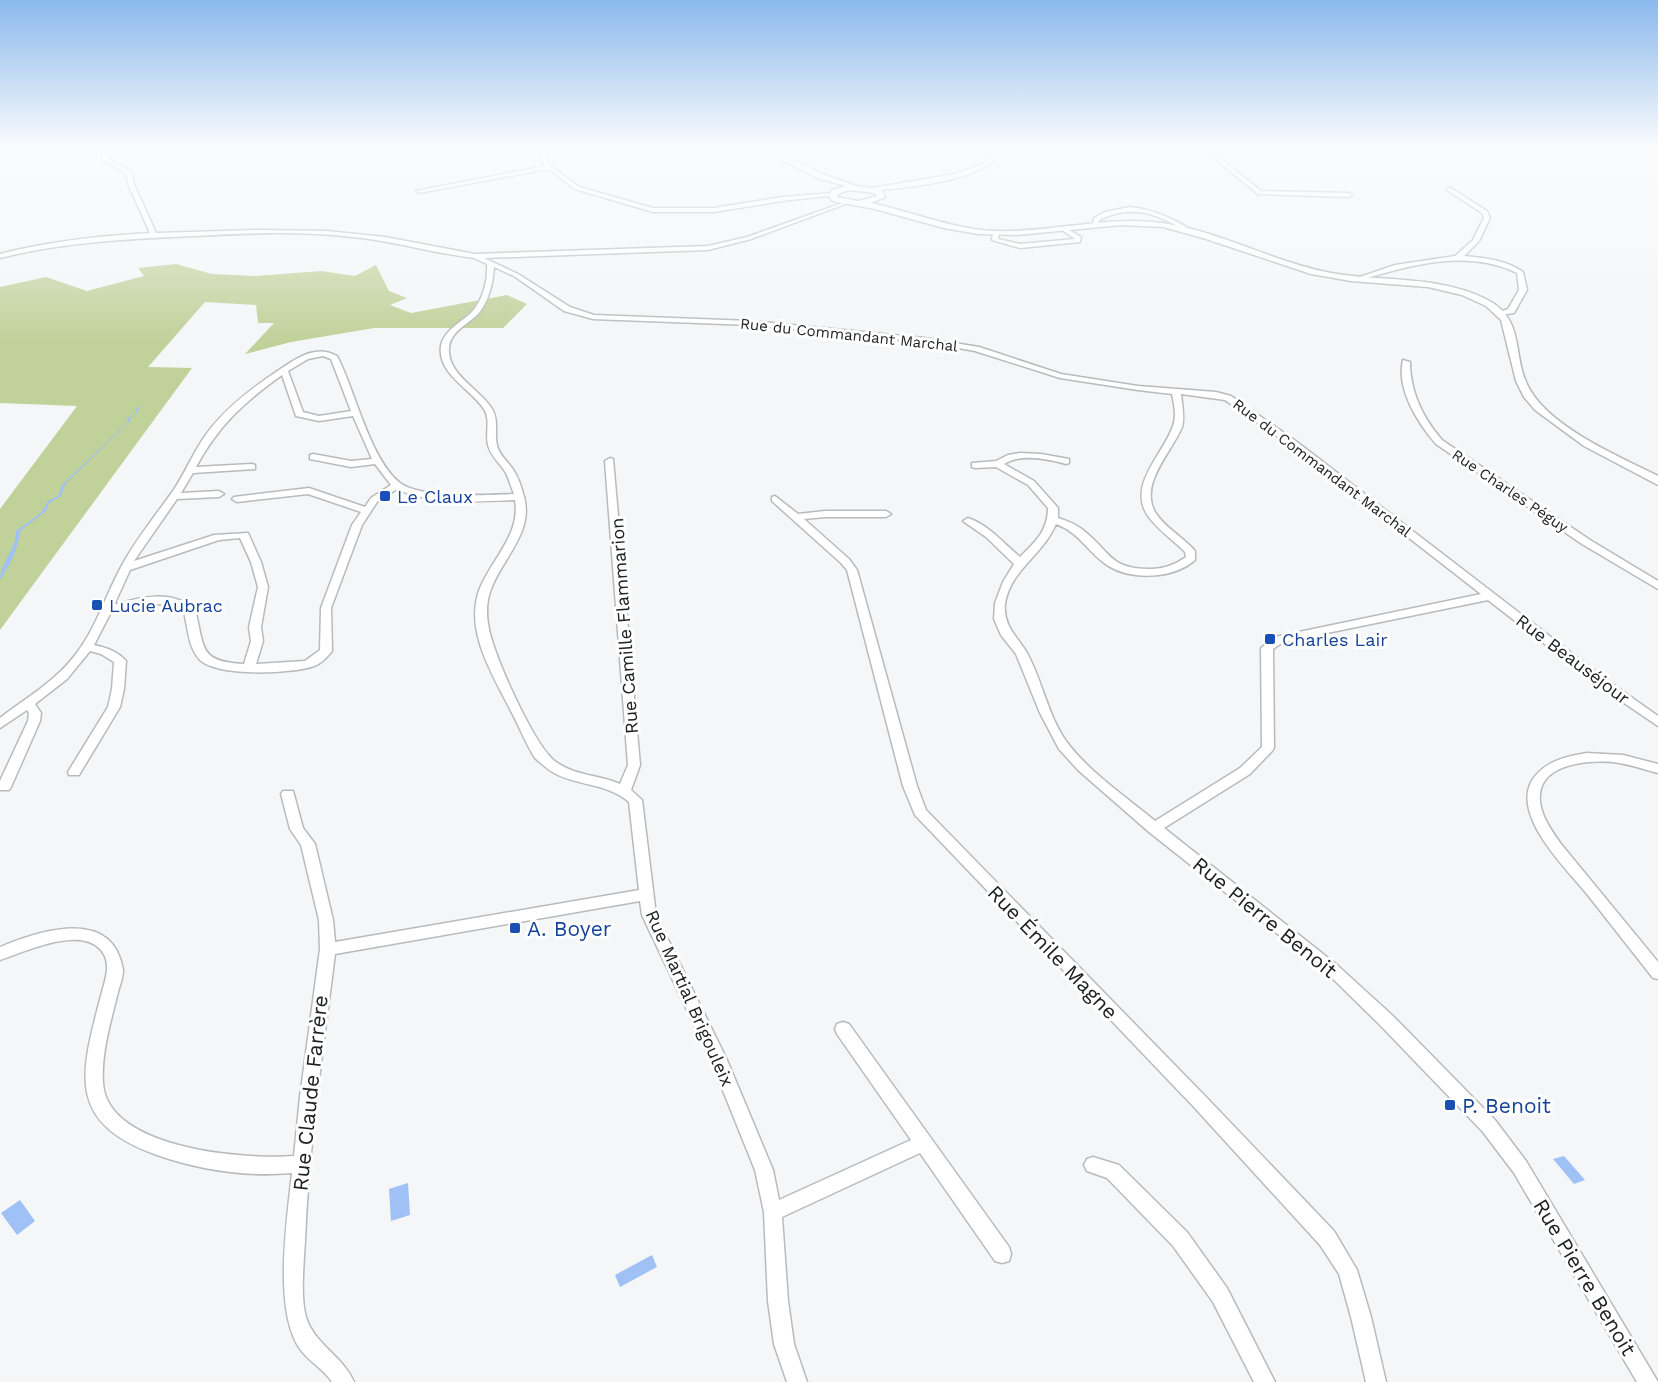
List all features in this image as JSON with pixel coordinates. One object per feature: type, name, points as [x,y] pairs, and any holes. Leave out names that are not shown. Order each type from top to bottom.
[{"type":"street","points":[[144,212],[154,235]]},
{"type":"street","points":[[0,256],[89,239],[290,231],[372,237],[450,254],[475,256],[708,248],[749,238],[818,212]]},
{"type":"street","points":[[1456,259],[1466,253],[1479,237],[1487,218],[1485,212]]},
{"type":"street","points":[[900,213],[958,229],[996,233],[1064,229],[1096,223],[1143,223],[1183,229],[1302,270],[1357,279],[1429,286],[1478,298],[1501,313],[1508,323],[1513,353],[1522,382],[1534,403],[1565,429],[1658,481]]},
{"type":"street","points":[[996,233],[995,240],[1020,246],[1078,241],[1079,238],[1064,229]]},
{"type":"street","name":"Rue du Commandant Marchal","points":[[475,256],[516,275],[567,309],[593,317],[751,323],[924,340],[976,349],[1060,376],[1138,388],[1216,395],[1239,403],[1490,596]]},
{"type":"street","points":[[1357,279],[1406,263],[1456,259],[1503,264],[1520,272],[1523,290],[1518,302],[1511,310],[1501,313]]},
{"type":"street","points":[[490,263],[489,279],[477,310],[447,338],[444,349],[449,366],[489,410],[493,428],[492,445],[501,463],[512,474],[521,508],[517,531],[490,580],[482,600],[481,618],[487,645],[538,753],[552,769],[577,778],[603,782],[625,789]]},
{"type":"street","points":[[0,724],[78,660],[88,646],[125,568],[140,543],[175,496],[211,434],[226,417],[284,370],[306,356],[321,354],[332,356],[378,461],[397,485],[407,490],[436,495],[519,497]]},
{"type":"street","name":"Rue Charles Péguy","points":[[1406,362],[1405,377],[1419,412],[1429,431],[1439,442],[1586,542],[1658,586]]},
{"type":"street","points":[[284,370],[299,414],[320,417],[357,413]]},
{"type":"street","points":[[975,465],[998,464],[1031,483],[1044,495],[1053,508],[1053,520],[1079,530],[1100,556],[1121,570],[1136,573],[1160,571],[1184,565],[1191,558],[1190,551],[1153,518],[1146,506],[1144,494],[1146,484],[1179,425],[1176,391]]},
{"type":"street","points":[[998,464],[1008,457],[1017,456],[1066,461]]},
{"type":"street","points":[[313,457],[351,464],[378,461]]},
{"type":"street","name":"Rue Camille Flammarion","points":[[610,461],[634,765],[625,789]]},
{"type":"street","points":[[190,470],[252,467]]},
{"type":"street","points":[[105,612],[146,598],[168,600],[189,610],[197,644],[205,659],[216,665],[249,667],[307,664],[320,659],[326,651],[326,608],[357,525],[365,510],[384,492],[397,485]]},
{"type":"street","points":[[237,499],[309,491],[365,510]]},
{"type":"street","points":[[175,496],[219,494]]},
{"type":"street","name":"Rue Émile Magne","points":[[775,499],[852,570],[910,786],[920,812],[1199,1101],[1327,1238],[1347,1270],[1376,1382]]},
{"type":"street","points":[[797,517],[825,514],[886,514]]},
{"type":"street","name":"Rue Pierre Benoit","points":[[1053,520],[1046,537],[1020,563],[1004,592],[1000,603],[1000,619],[1006,635],[1021,653],[1046,713],[1063,746],[1083,767],[1154,828],[1332,969],[1387,1021],[1489,1126],[1520,1167],[1647,1382]]},
{"type":"street","points":[[968,521],[983,528],[1020,563]]},
{"type":"street","points":[[125,568],[218,537],[244,535],[256,562],[263,587],[255,627],[257,641],[249,667]]},
{"type":"street","points":[[1154,828],[1245,771],[1268,748],[1267,648],[1279,639],[1490,596]]},
{"type":"street","name":"Rue Beauséjour","points":[[1490,596],[1600,681],[1658,722]]},
{"type":"street","points":[[74,772],[114,706],[118,689],[120,661],[105,651],[88,646]]},
{"type":"street","points":[[4,787],[34,721],[35,712],[28,702]]},
{"type":"street","points":[[1658,769],[1624,760],[1601,757],[1578,758],[1555,765],[1539,780],[1532,795],[1537,816],[1554,843],[1658,973]]},
{"type":"street","name":"Rue Martial Brigouleix","points":[[625,789],[635,800],[639,818],[649,915],[719,1060],[764,1170],[773,1212],[779,1312],[784,1344],[797,1382]]},
{"type":"street","name":"Rue Claude Farrère","points":[[288,794],[297,829],[308,844],[326,920],[328,949],[308,1097],[302,1164],[294,1281],[296,1317],[307,1342],[337,1371],[344,1382]]},
{"type":"street","points":[[328,949],[646,894]]},
{"type":"street","points":[[0,954],[35,939],[67,933],[95,937],[110,948],[116,969],[94,1077],[98,1105],[114,1124],[144,1141],[192,1158],[257,1166],[302,1164]]},
{"type":"street","points":[[843,1029],[1002,1254]]},
{"type":"street","points":[[773,1212],[923,1143]]},
{"type":"street","points":[[1093,1165],[1113,1171],[1180,1239],[1220,1295],[1265,1382]]},
{"type":"green space","points":[[176,264],[212,274],[256,276],[321,271],[355,276],[376,265],[389,291],[407,298],[390,305],[411,313],[507,295],[527,304],[503,328],[374,328],[291,342],[245,354],[274,323],[258,323],[256,305],[205,302],[148,367],[192,368],[0,630],[0,509],[77,406],[0,403],[0,287],[46,277],[87,291],[144,276],[138,268]]},
{"type":"water","points":[[140,404],[136,415],[131,417],[129,422],[66,483],[60,497],[49,503],[46,511],[20,531],[16,550],[0,580],[3,567],[16,538],[16,531],[41,513],[48,501],[58,496],[62,485],[127,423],[129,417],[136,414],[136,409]]},
{"type":"water","points":[[1564,1156],[1585,1180],[1574,1184],[1553,1159]]},
{"type":"water","points":[[408,1183],[410,1215],[391,1221],[389,1189]]},
{"type":"water","points":[[20,1200],[35,1221],[17,1235],[1,1213]]},
{"type":"water","points":[[652,1255],[657,1267],[620,1287],[615,1275]]},
{"type":"place","name":"Le Claux","points":[[385,496]]},
{"type":"place","name":"Lucie Aubrac","points":[[97,605]]},
{"type":"place","name":"Charles Lair","points":[[1270,639]]},
{"type":"place","name":"A. Boyer","points":[[515,928]]},
{"type":"place","name":"P. Benoit","points":[[1450,1105]]}]
